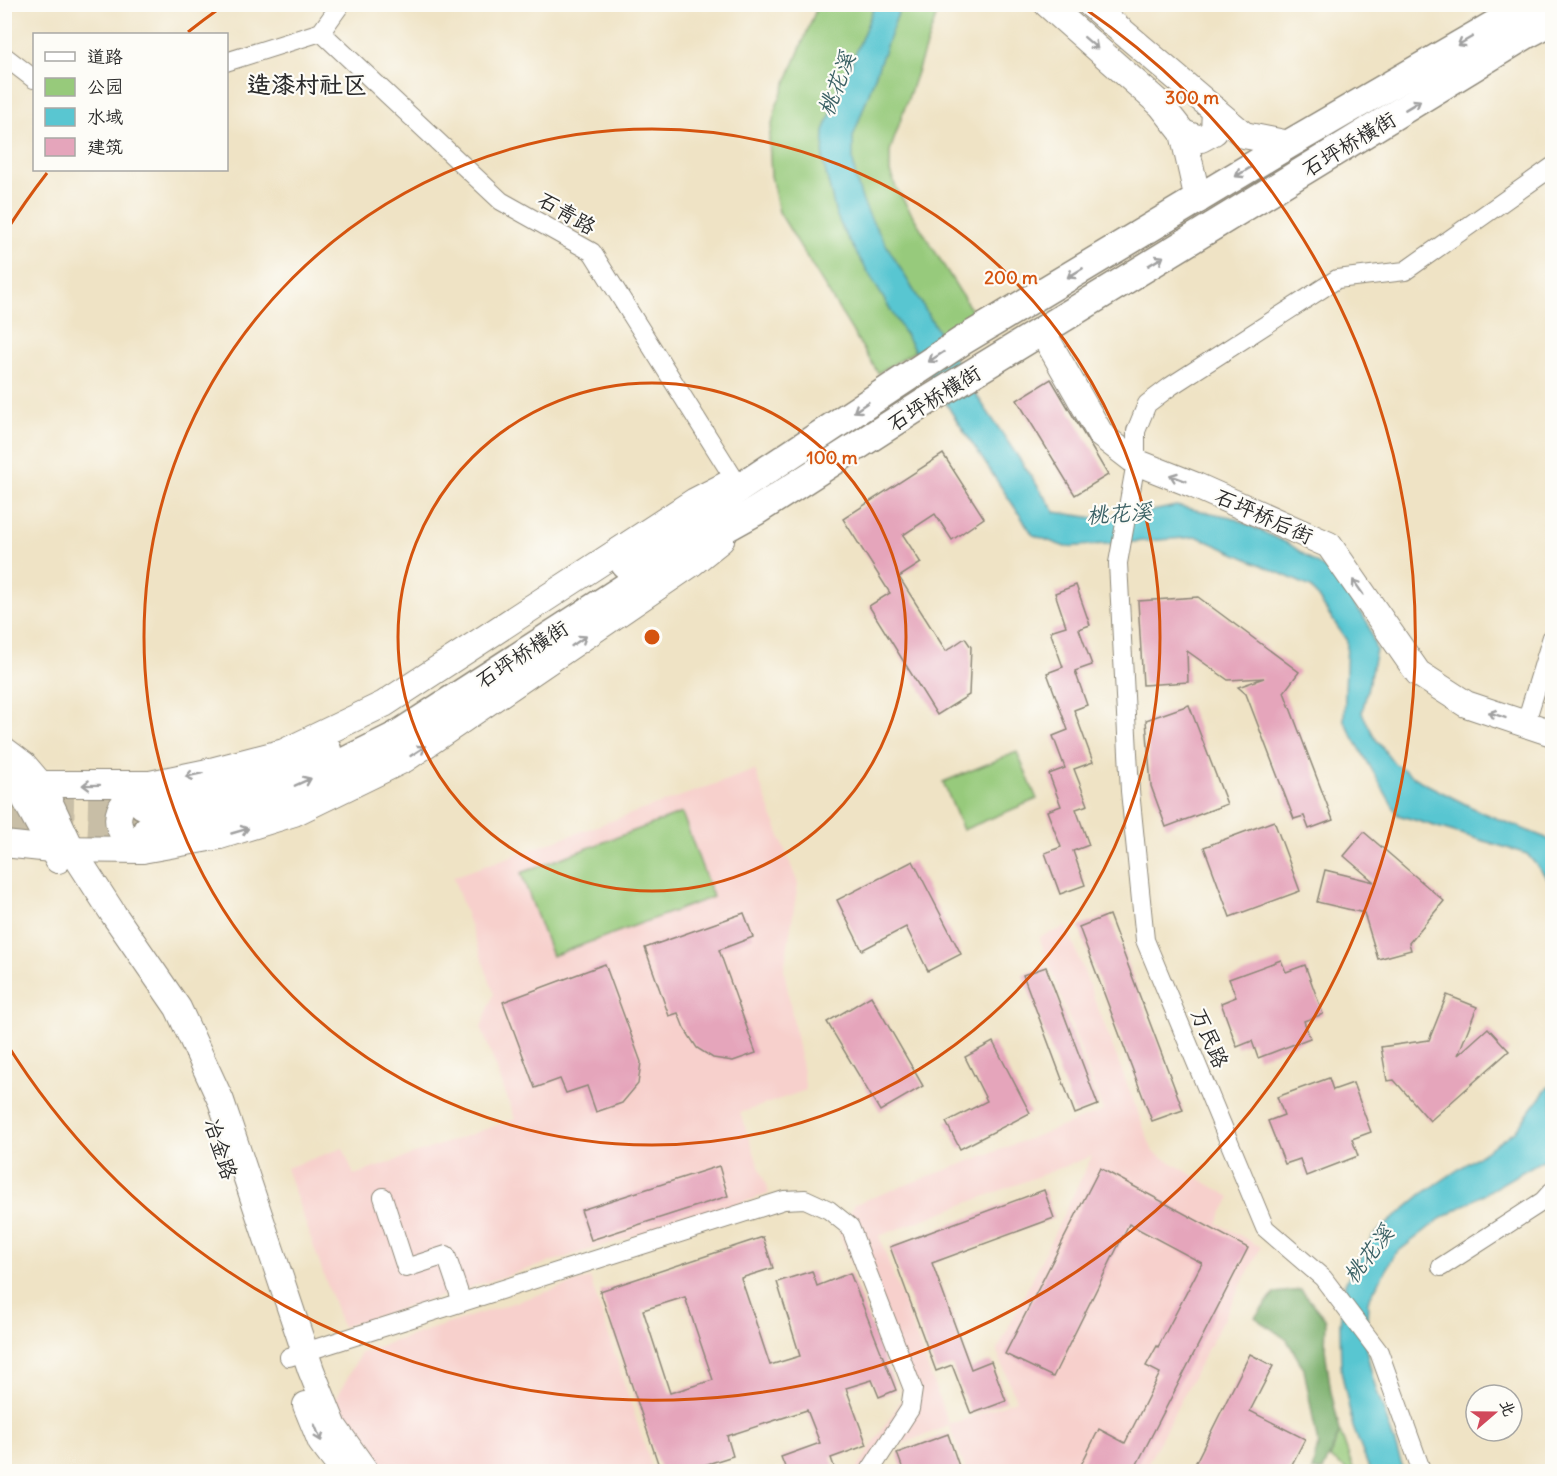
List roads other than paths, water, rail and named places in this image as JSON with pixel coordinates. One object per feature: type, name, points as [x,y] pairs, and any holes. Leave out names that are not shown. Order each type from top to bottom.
[{"type":"main road","name":"石坪桥横街","points":[[145,818],[216,815],[300,784],[396,736],[666,561],[756,511],[924,403],[1042,331],[1530,17]]},
{"type":"main road","name":"石坪桥横街","points":[[145,818],[209,790],[295,765],[390,720],[962,340],[1289,144],[1530,17],[1552,21]]},
{"type":"street","points":[[228,61],[321,32],[341,4]]},
{"type":"street","points":[[1047,4],[1161,105],[1183,133],[1198,200]]},
{"type":"street","points":[[1090,4],[1244,135],[1289,144]]},
{"type":"street","name":"石青路","points":[[321,32],[501,201],[592,252],[735,480]]},
{"type":"street","points":[[4,56],[33,78]]},
{"type":"street","points":[[1183,133],[1201,139],[1214,132],[1215,110]]},
{"type":"street","name":"万民路","points":[[1422,1472],[1379,1352],[1323,1278],[1265,1228],[1145,940],[1130,791],[1118,564],[1135,467],[1136,431],[1147,404],[1171,386],[1337,279],[1405,271],[1552,167]]},
{"type":"street","name":"石坪桥后街","points":[[1042,331],[1101,435],[1135,467],[1194,485],[1329,545],[1418,673],[1466,704],[1552,733]]},
{"type":"street","points":[[4,844],[62,850],[145,818],[203,773],[284,752],[384,704],[695,501],[735,480],[778,462]]},
{"type":"street","points":[[1525,725],[1552,637]]},
{"type":"street","name":"冶金路","points":[[4,750],[24,765],[17,782],[167,1018],[208,1110],[297,1355],[321,1442],[344,1472]]},
{"type":"street","points":[[17,782],[145,818]]},
{"type":"street","points":[[1441,1267],[1544,1202],[1552,1191]]},
{"type":"street","points":[[383,1197],[406,1268],[446,1255],[462,1302]]},
{"type":"street","points":[[297,1355],[784,1200],[805,1199],[829,1210],[850,1227],[912,1389],[910,1409],[869,1472]]},
{"type":"street","name":"冶金路","points":[[297,1355],[334,1427],[366,1472]]},
{"type":"water","points":[[875,5],[901,5],[853,137],[856,180],[863,202],[872,221],[977,396],[1055,512],[1109,520],[1176,506],[1231,517],[1289,544],[1332,574],[1368,623],[1376,650],[1362,713],[1375,738],[1394,763],[1422,782],[1483,813],[1546,838],[1552,843],[1552,884],[1527,854],[1398,815],[1344,721],[1347,641],[1311,587],[1198,537],[1065,547],[1033,535],[952,413],[844,232],[836,214],[823,161],[824,131]]},
{"type":"water","name":"桃花溪","points":[[1552,1082],[1552,1152],[1548,1157],[1440,1219],[1395,1254],[1368,1301],[1366,1349],[1373,1379],[1404,1471],[1370,1471],[1353,1427],[1341,1370],[1340,1324],[1345,1283],[1373,1236],[1422,1194],[1515,1131]]},
{"type":"tunnel","points":[[4,802],[143,805]]},
{"type":"tunnel","points":[[4,823],[146,830]]},
{"type":"district","name":"造漆村社区","points":[[307,84]]}]
